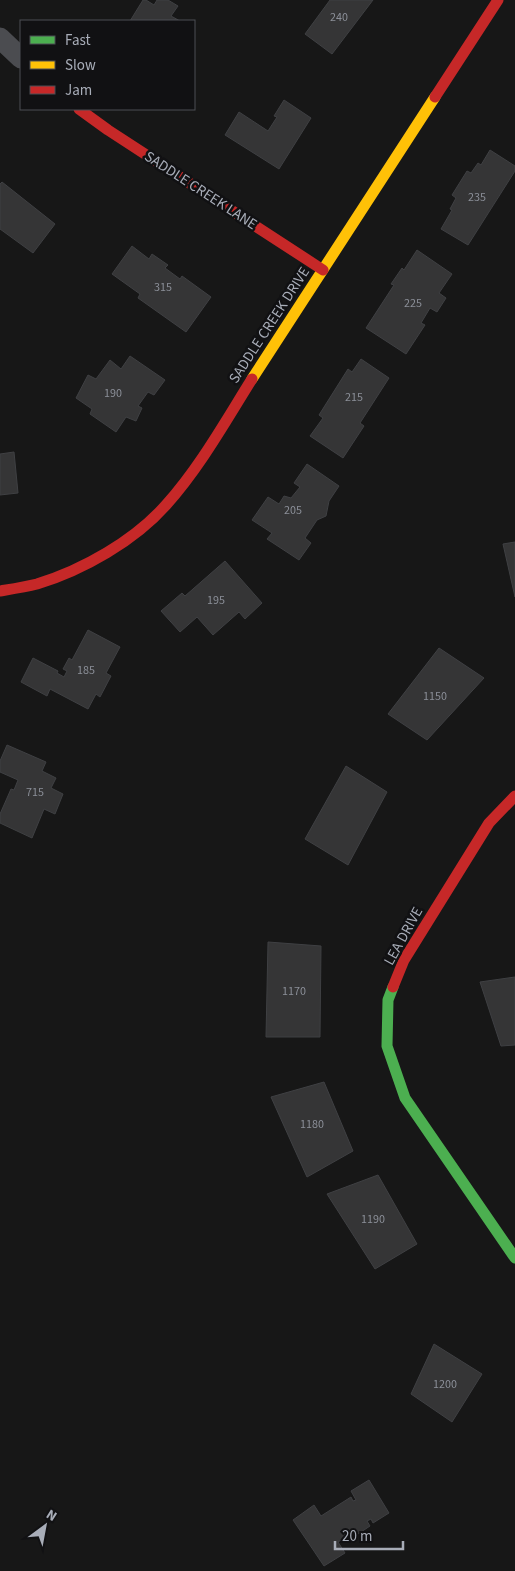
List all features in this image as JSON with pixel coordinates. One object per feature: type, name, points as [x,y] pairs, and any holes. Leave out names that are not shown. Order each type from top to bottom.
[{"type":"street","name":"SADDLE CREEK DRIVE","points":[[0,591],[37,584],[92,562],[136,532],[165,506],[190,475],[498,0]]},
{"type":"street","points":[[0,38],[20,57]]},
{"type":"street","name":"SADDLE CREEK LANE","points":[[80,110],[323,270]]},
{"type":"street","name":"LEA DRIVE","points":[[515,796],[489,823],[404,960],[388,1000],[387,1046],[405,1098],[515,1258]]},
{"type":"building","points":[[143,0],[154,5],[157,0],[168,0],[178,6],[171,16],[178,20],[131,20]]},
{"type":"building","points":[[330,0],[373,0],[332,54],[305,34]]},
{"type":"building","points":[[284,100],[311,118],[279,169],[225,135],[239,112],[268,131],[277,117],[274,116]]},
{"type":"building","points":[[490,150],[515,166],[515,171],[468,245],[441,229],[452,210],[450,209],[456,198],[452,195],[467,171],[471,173],[478,163],[481,165]]},
{"type":"building","points":[[2,182],[55,224],[33,253],[0,229],[0,184]]},
{"type":"building","points":[[132,246],[149,259],[152,254],[168,265],[165,268],[180,279],[182,276],[211,297],[186,332],[138,298],[140,294],[112,274]]},
{"type":"building","points":[[417,250],[452,274],[439,293],[446,298],[437,312],[430,308],[421,323],[425,325],[406,354],[366,328],[394,285],[391,284],[402,268],[404,270]]},
{"type":"building","points":[[130,356],[165,380],[154,395],[148,392],[138,406],[142,408],[136,421],[126,417],[116,432],[90,414],[92,409],[76,398],[88,375],[96,379],[110,360],[121,369]]},
{"type":"building","points":[[361,359],[389,378],[360,423],[364,426],[343,458],[310,436],[323,418],[319,415],[348,369],[352,372]]},
{"type":"building","points":[[14,452],[18,493],[0,495],[0,454]]},
{"type":"building","points":[[307,464],[339,486],[329,501],[326,516],[317,520],[305,538],[311,543],[299,560],[267,539],[272,533],[252,520],[268,497],[279,504],[284,496],[291,498],[300,487],[294,483]]},
{"type":"building","points":[[515,542],[515,597],[503,544]]},
{"type":"building","points":[[225,561],[262,603],[245,619],[239,612],[213,635],[197,617],[180,632],[161,611],[182,593],[185,596]]},
{"type":"building","points":[[88,630],[120,647],[106,673],[111,676],[100,697],[96,694],[88,709],[50,689],[47,696],[21,682],[33,658],[58,671],[57,673],[64,677],[67,671],[63,669],[69,658],[72,660]]},
{"type":"building","points":[[439,648],[484,678],[427,740],[388,714]]},
{"type":"building","points":[[7,745],[46,762],[42,771],[56,778],[51,788],[63,794],[55,814],[44,809],[32,838],[0,823],[0,814],[11,789],[14,790],[18,780],[0,772],[0,761]]},
{"type":"building","points":[[346,766],[387,792],[348,865],[305,839]]},
{"type":"building","points":[[268,942],[321,946],[320,1037],[266,1037]]},
{"type":"building","points":[[515,977],[515,1045],[501,1046],[480,982]]},
{"type":"building","points":[[324,1082],[353,1151],[307,1177],[271,1097]]},
{"type":"building","points":[[378,1175],[417,1244],[375,1269],[327,1194]]},
{"type":"building","points":[[434,1344],[482,1374],[452,1422],[411,1394]]},
{"type":"building","points":[[369,1480],[389,1513],[373,1523],[371,1519],[367,1521],[370,1526],[346,1542],[344,1538],[338,1542],[345,1553],[324,1566],[293,1520],[314,1505],[321,1516],[351,1497],[353,1501],[356,1500],[351,1491]]},
{"type":"traffic: fast","points":[[393,987],[388,1000],[387,1046],[405,1098],[515,1258]]},
{"type":"traffic: slow","points":[[252,379],[435,97]]},
{"type":"traffic: jam","points":[[435,97],[498,0]]},
{"type":"traffic: jam","points":[[80,110],[323,270]]},
{"type":"traffic: jam","points":[[0,591],[37,584],[72,571],[107,553],[139,531],[166,505],[190,475],[212,444],[252,379]]},
{"type":"traffic: jam","points":[[393,987],[404,960],[489,823],[515,796]]}]
